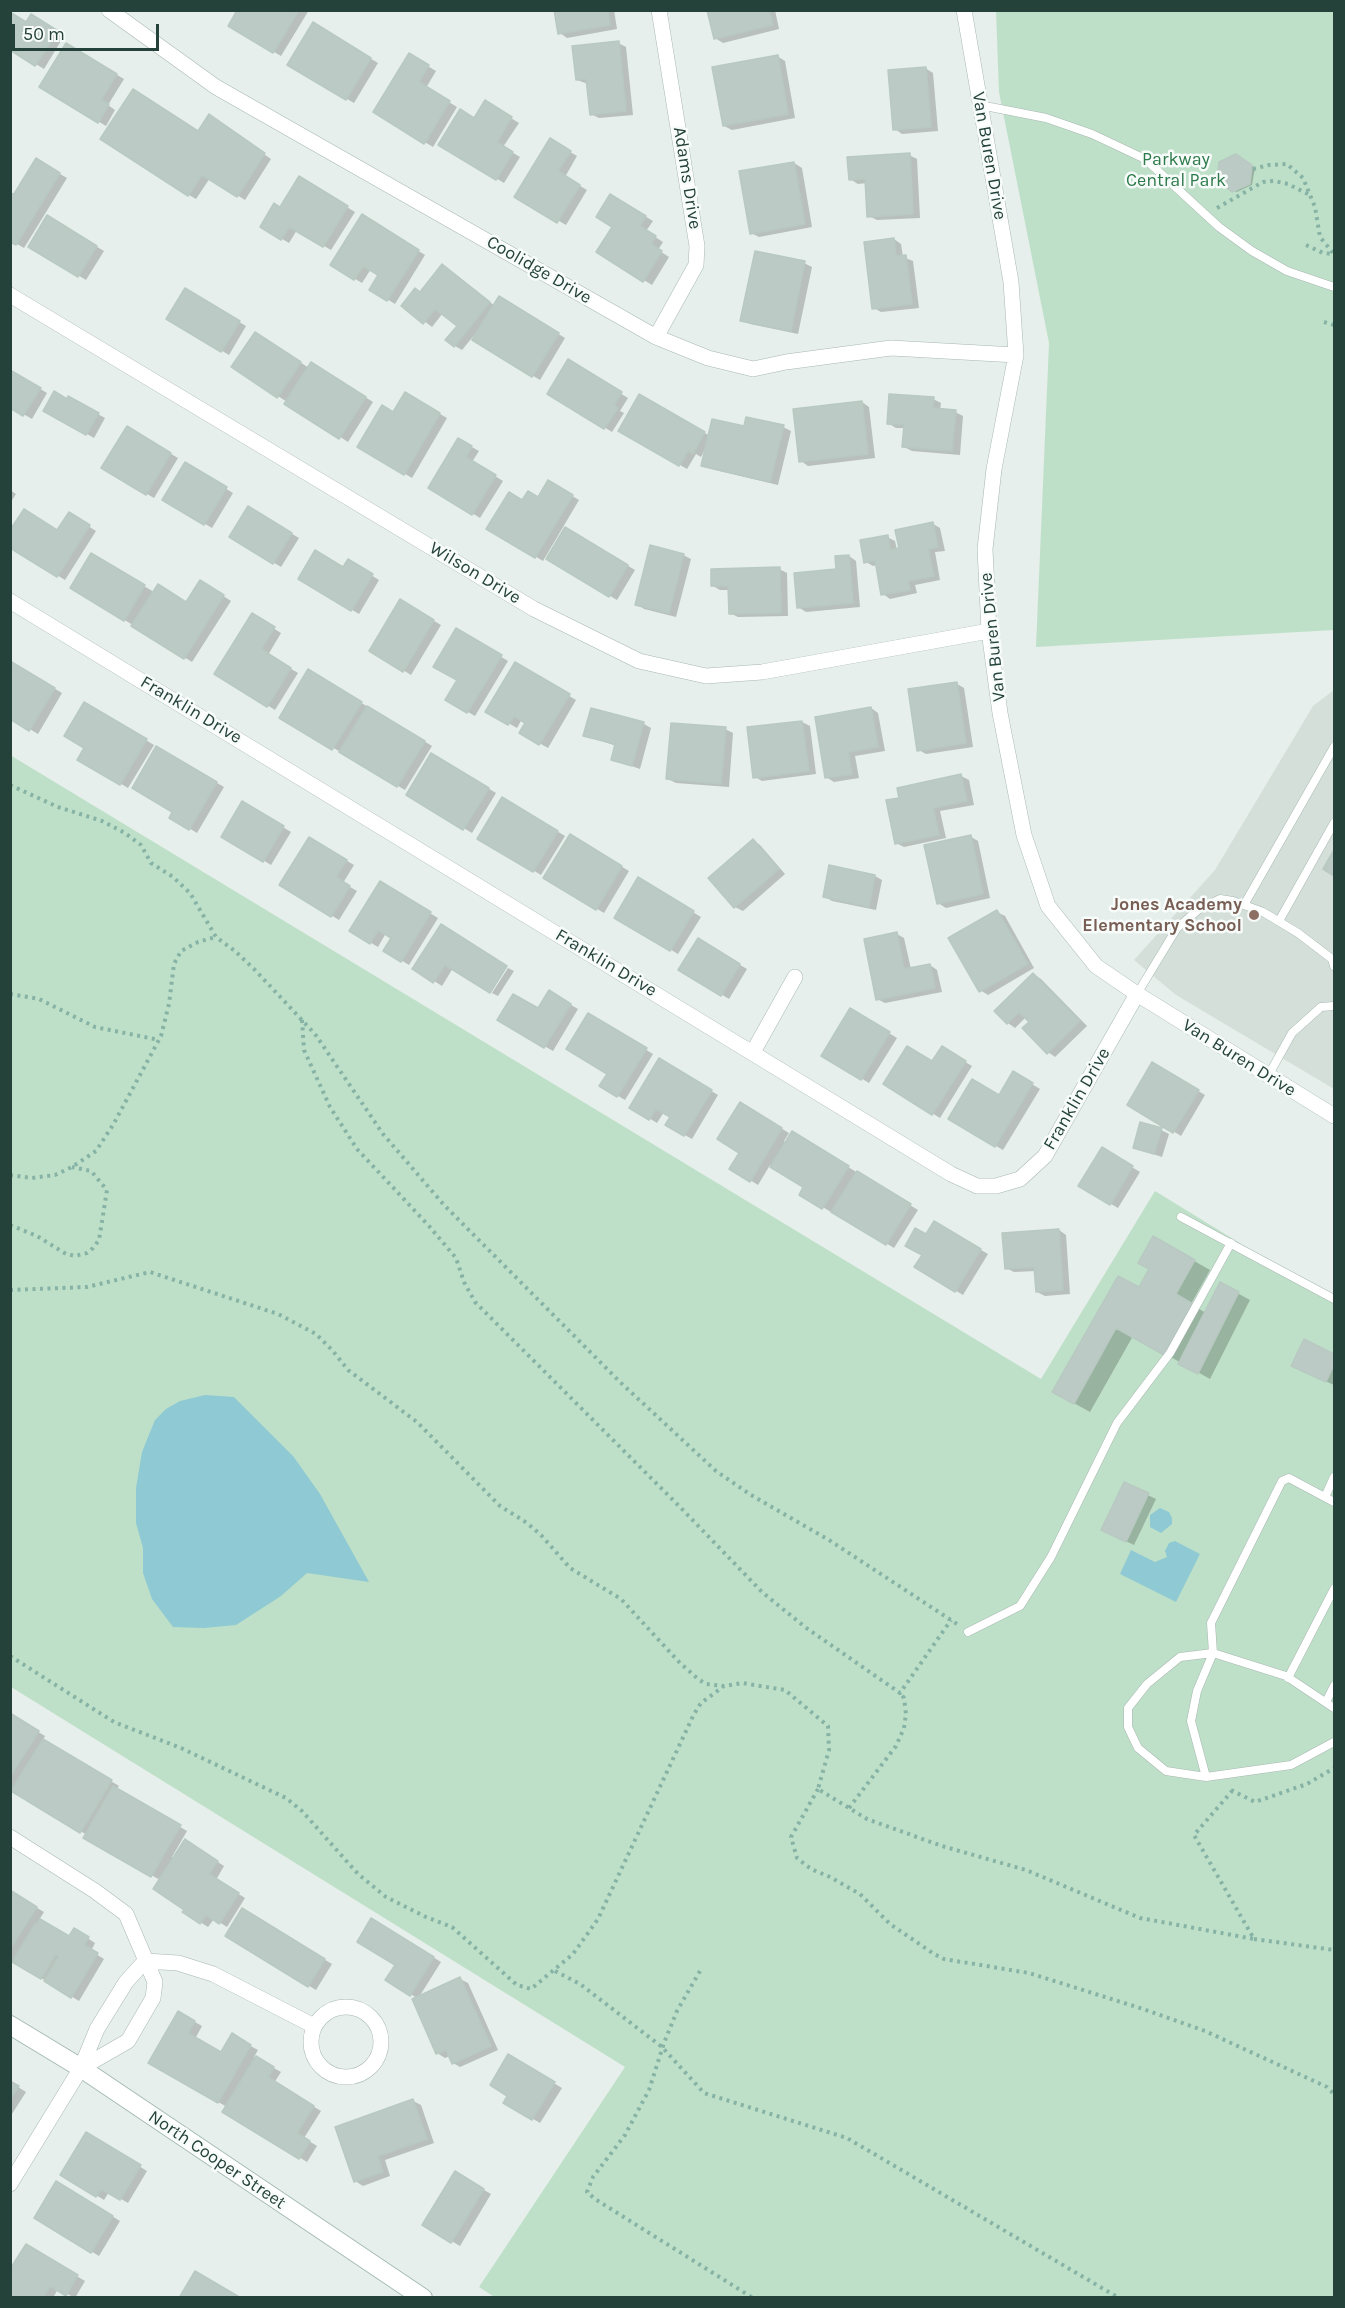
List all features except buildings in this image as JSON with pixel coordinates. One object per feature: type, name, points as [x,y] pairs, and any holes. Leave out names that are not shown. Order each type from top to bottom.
[{"type":"main road","name":"North Cooper Street","points":[[10,2025],[81,2068],[423,2298]]},
{"type":"street","name":"Coolidge Drive","points":[[109,10],[216,87],[656,337],[708,358],[753,369],[786,362],[891,348],[1016,355]]},
{"type":"street","name":"Adams Drive","points":[[656,337],[696,265],[697,246],[659,10]]},
{"type":"street","name":"Van Buren Drive","points":[[964,10],[1011,282],[1016,355],[994,469],[985,549],[989,631],[1000,713],[1024,835],[1048,906],[1096,966],[1137,994],[1335,1116]]},
{"type":"street","name":"Wilson Drive","points":[[10,296],[534,609],[639,661],[706,676],[762,672],[989,631]]},
{"type":"street","name":"Franklin Drive","points":[[10,601],[951,1174],[977,1186],[996,1186],[1020,1179],[1045,1156],[1137,994]]},
{"type":"street","points":[[753,1052],[795,977]]},
{"type":"street","points":[[10,1838],[95,1891],[126,1914],[155,1982],[153,1998],[128,2041],[81,2068]]},
{"type":"street","points":[[145,1961],[178,1963],[213,1974],[314,2026]]},
{"type":"street","points":[[10,2184],[81,2068],[97,2029],[126,1982],[145,1961]]},
{"type":"street","points":[[356,2008],[367,2014],[378,2028],[381,2046],[377,2058],[371,2067],[351,2077],[330,2074],[314,2059],[311,2037],[314,2026],[321,2016],[332,2009],[356,2008]]},
{"type":"lane","points":[[980,105],[1046,118],[1092,134],[1145,159],[1206,215],[1252,251],[1287,271],[1335,287]]},
{"type":"lane","points":[[1244,905],[1335,747]]},
{"type":"lane","points":[[1279,921],[1335,823]]},
{"type":"lane","points":[[1137,994],[1177,928],[1198,910],[1220,899],[1263,912],[1279,921],[1332,958],[1335,966]]},
{"type":"lane","points":[[1268,1076],[1292,1034],[1321,1007],[1335,1006]]},
{"type":"lane","points":[[1180,1217],[1335,1299]]},
{"type":"lane","points":[[968,1632],[1020,1606],[1051,1557],[1117,1424],[1170,1353],[1231,1244]]},
{"type":"lane","points":[[1325,1497],[1335,1477]]},
{"type":"lane","points":[[1206,1777],[1191,1721],[1197,1691],[1213,1653],[1211,1623],[1282,1481],[1289,1478],[1335,1502]]},
{"type":"lane","points":[[1288,1678],[1335,1589]]},
{"type":"lane","points":[[1335,1707],[1288,1678],[1213,1653],[1180,1657],[1147,1684],[1128,1708],[1128,1727],[1138,1748],[1166,1771],[1206,1777],[1291,1765],[1335,1742]]},
{"type":"lane","points":[[1326,1702],[1335,1686]]},
{"type":"path","points":[[1252,169],[1287,164],[1303,178],[1315,207],[1320,237],[1334,254]]},
{"type":"path","points":[[1206,215],[1263,182],[1274,181],[1288,184],[1310,195]]},
{"type":"path","points":[[1306,245],[1323,253],[1334,254]]},
{"type":"path","points":[[1324,322],[1335,325]]},
{"type":"path","points":[[10,785],[58,807],[102,821],[125,833],[141,845],[151,863],[173,877],[190,893],[216,937],[235,951],[302,1019],[342,1070],[383,1134],[444,1205],[620,1382],[716,1472],[829,1540],[968,1632]]},
{"type":"path","points":[[10,1175],[32,1178],[55,1174],[72,1167],[96,1151],[113,1125],[159,1040],[169,1004],[174,964],[180,951],[198,942],[216,937]]},
{"type":"path","points":[[10,994],[39,999],[65,1010],[95,1028],[159,1040]]},
{"type":"path","points":[[302,1019],[304,1050],[330,1107],[357,1149],[456,1258],[464,1282],[475,1302],[762,1592],[805,1627],[904,1698],[906,1714],[904,1728],[896,1746],[849,1808]]},
{"type":"path","points":[[10,1225],[37,1236],[66,1254],[75,1256],[93,1248],[99,1240],[107,1190],[91,1171],[72,1167]]},
{"type":"path","points":[[10,1290],[87,1287],[150,1272],[278,1314],[316,1334],[348,1370],[417,1422],[438,1441],[448,1456],[500,1506],[541,1535],[570,1568],[621,1599],[689,1671],[706,1684],[724,1686],[741,1683],[785,1690],[828,1726],[829,1750],[818,1789],[792,1837],[797,1858],[811,1869],[860,1894],[890,1924],[944,1959],[1029,1973],[1143,2008],[1205,2031],[1327,2087],[1335,2094]]},
{"type":"path","points":[[900,1693],[951,1620]]},
{"type":"path","points":[[10,1656],[114,1722],[182,1748],[286,1798],[302,1811],[358,1874],[386,1898],[452,1927],[517,1985],[531,1989],[573,1954],[598,1919],[694,1714],[700,1703],[724,1686]]},
{"type":"path","points":[[1206,1777],[1255,1802],[1307,1784],[1335,1768]]},
{"type":"path","points":[[818,1789],[867,1819],[942,1846],[1026,1870],[1140,1918],[1254,1939],[1335,1950]]},
{"type":"path","points":[[1232,1791],[1194,1835],[1254,1939]]},
{"type":"path","points":[[555,1971],[580,1984],[663,2048],[704,2093],[847,2138],[1119,2298]]},
{"type":"path","points":[[700,1971],[677,2011],[649,2090],[625,2135],[593,2177],[587,2192],[594,2199],[753,2298]]},
{"type":"shaded area","name":"Jones Academy Elementary School","points":[[1334,690],[1334,1089],[1176,995],[1134,960],[1215,870],[1313,706]]},
{"type":"green space","name":"Parkway Central Park","points":[[996,11],[1334,11],[1334,630],[1036,647],[1049,343],[999,92]]},
{"type":"green space","points":[[10,755],[1041,1379],[1155,1191],[1334,1301],[1334,2297],[496,2298],[479,2287],[625,2067],[11,1687]]},
{"type":"water","points":[[205,1395],[234,1397],[293,1456],[320,1494],[369,1582],[307,1573],[281,1596],[236,1625],[204,1628],[173,1627],[152,1599],[143,1573],[143,1548],[136,1523],[136,1488],[142,1452],[155,1420],[166,1409],[180,1401]]},
{"type":"water","points":[[1160,1508],[1169,1512],[1172,1518],[1172,1524],[1161,1533],[1150,1527],[1150,1515]]},
{"type":"water","points":[[1175,1541],[1200,1554],[1176,1602],[1120,1574],[1131,1550],[1155,1562],[1167,1557],[1165,1551],[1169,1543]]},
{"type":"place","name":"Jones Academy Elementary School","points":[[1254,915]]}]
